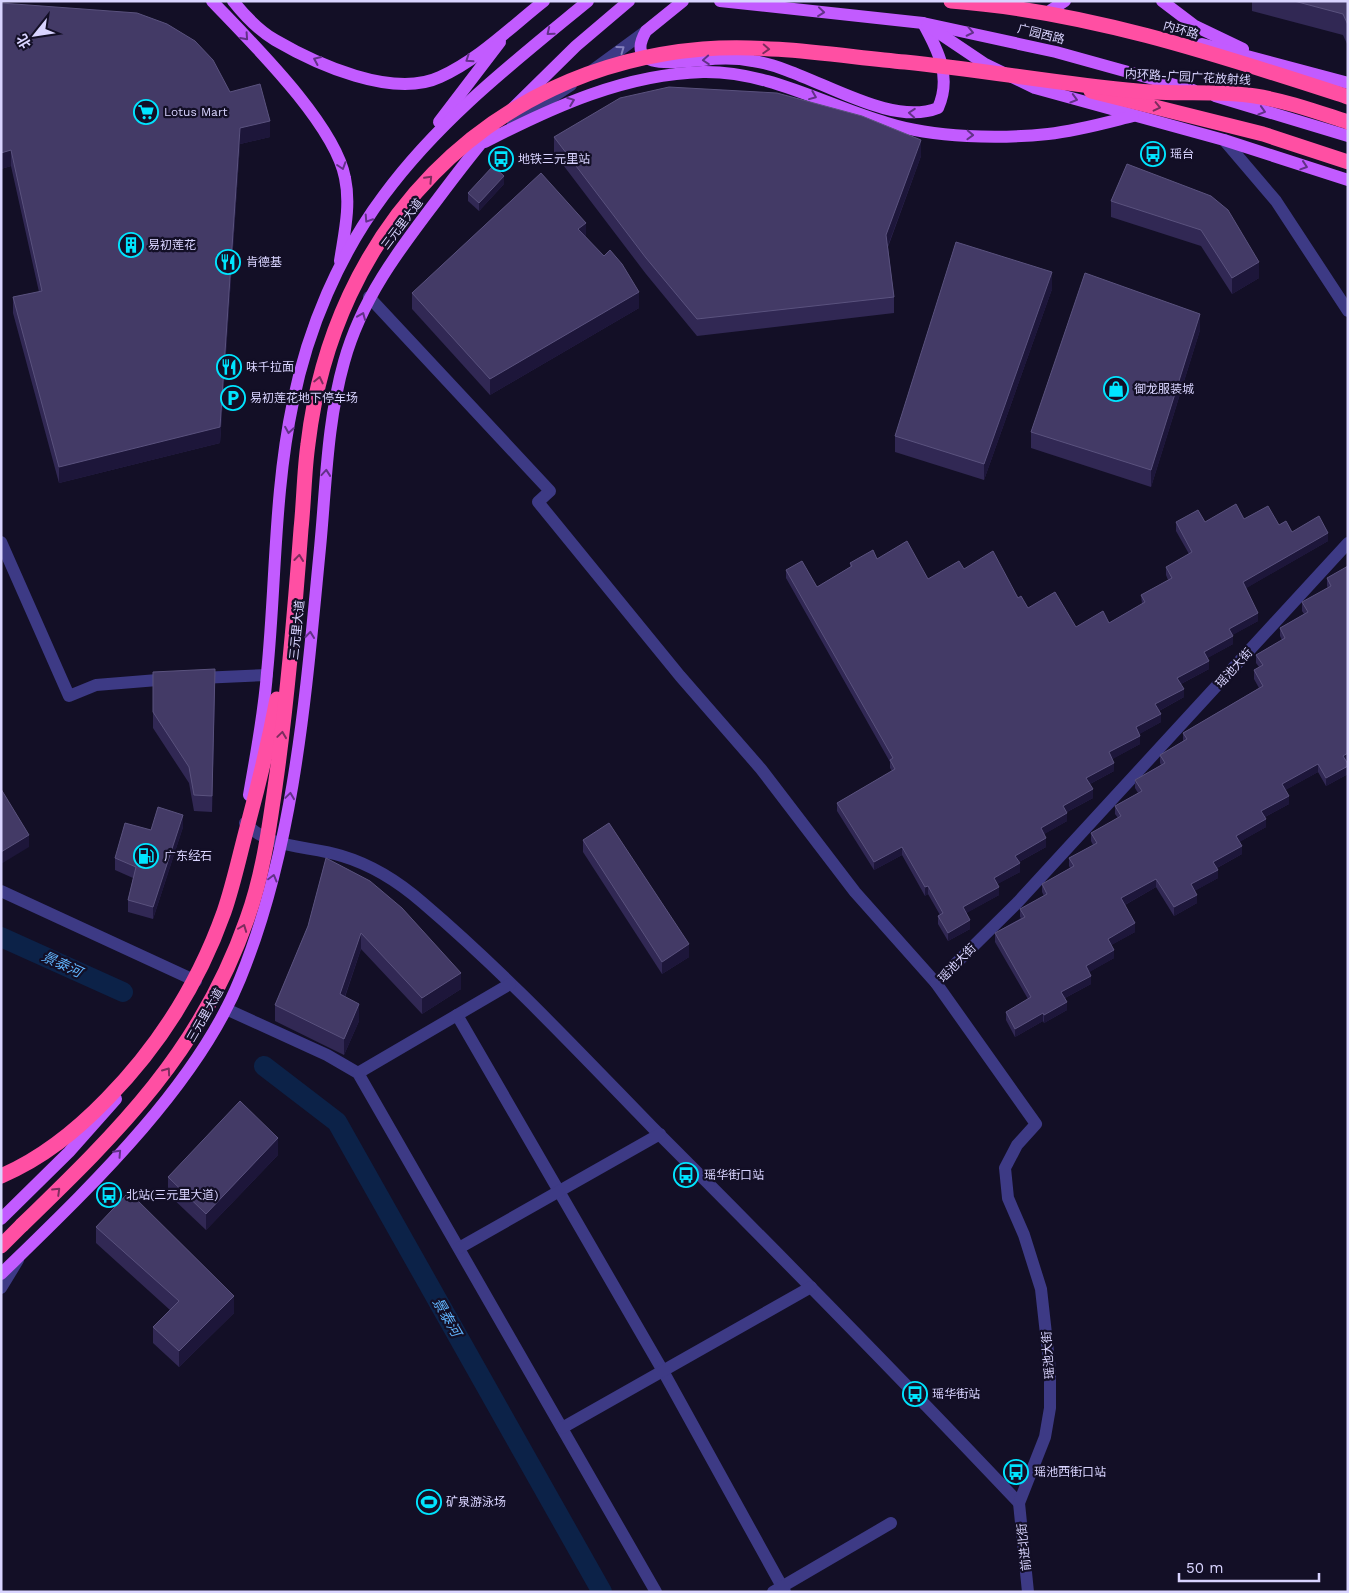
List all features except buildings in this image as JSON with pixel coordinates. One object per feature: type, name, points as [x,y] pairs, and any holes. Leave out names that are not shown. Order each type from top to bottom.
[{"type":"highway","name":"内环路","points":[[951,1],[1054,13],[1149,37],[1295,80]]},
{"type":"highway","points":[[1,1246],[107,1142],[153,1090],[194,1029],[230,963],[256,892],[271,819],[283,730],[311,419],[322,363],[331,335],[363,265],[387,228],[428,180],[471,140],[542,93],[607,67],[679,52],[714,49],[770,49],[982,70],[1024,76],[1177,111],[1263,134],[1348,162]]},
{"type":"highway","name":"内环路-广园广花放射线","points":[[1024,76],[1137,91],[1256,96],[1286,102],[1347,131]]},
{"type":"highway","points":[[1295,80],[1348,90]]},
{"type":"highway","points":[[1295,80],[1348,97]]},
{"type":"highway","points":[[1,1176],[48,1151],[97,1110],[148,1054],[172,1020],[192,984],[218,929],[231,890],[273,721],[295,607]]},
{"type":"main road","points":[[212,1],[290,86],[321,125],[337,151],[345,178],[348,203],[339,267]]},
{"type":"main road","points":[[233,1],[253,24],[274,40],[335,68],[381,83],[406,84],[439,78],[470,59],[544,1]]},
{"type":"main road","name":"三元里大道","points":[[4,1215],[69,1152],[124,1089],[169,1030],[196,981],[227,892],[244,823],[267,676],[280,509],[293,402],[311,340],[339,267],[365,224],[396,179],[470,100],[588,1]]},
{"type":"main road","name":"三元里大道","points":[[1,1274],[124,1148],[160,1107],[188,1070],[226,1009],[251,951],[282,844],[305,682],[333,410],[344,360],[369,297],[400,248],[479,145],[558,63],[630,1]]},
{"type":"main road","points":[[683,1],[646,31],[642,38],[642,51],[647,58],[661,64],[728,59],[769,64],[888,110],[914,114],[938,108],[943,97],[944,85],[939,51],[922,22]]},
{"type":"main road","name":"广园西路","points":[[720,1],[922,22],[1107,65],[1347,131]]},
{"type":"main road","name":"广园西路","points":[[996,1],[1208,45],[1348,83]]},
{"type":"main road","points":[[1054,13],[1064,1]]},
{"type":"main road","points":[[1162,1],[1195,26],[1273,63]]},
{"type":"main road","points":[[922,22],[985,64],[1035,88],[1224,140],[1348,180]]},
{"type":"main road","points":[[396,179],[509,30]]},
{"type":"main road","points":[[479,145],[554,108],[581,97],[657,77],[702,72],[759,77],[797,89],[887,123],[935,132],[1013,136],[1049,134],[1133,116]]},
{"type":"street","points":[[479,145],[564,90],[646,31]]},
{"type":"street","points":[[1347,131],[1348,112]]},
{"type":"street","points":[[1224,140],[1276,201],[1348,312]]},
{"type":"street","points":[[369,297],[550,491],[538,502],[680,676],[761,769],[855,892],[936,983]]},
{"type":"street","points":[[1,542],[69,696],[96,685],[145,680],[267,676]]},
{"type":"street","name":"瑶池大街","points":[[1019,1503],[1045,1437],[1050,1408],[1050,1370],[1041,1289],[1024,1235],[1008,1198],[1006,1168],[1017,1145],[1036,1124],[936,983],[1024,895],[1348,543]]},
{"type":"street","points":[[244,823],[266,839],[342,856],[384,874],[422,902],[510,984],[811,1286],[1019,1503]]},
{"type":"street","points":[[1,891],[196,981]]},
{"type":"street","points":[[358,1072],[510,984]]},
{"type":"street","points":[[226,1009],[328,1056],[358,1072],[656,1592]]},
{"type":"street","points":[[457,1015],[663,1371],[780,1590],[891,1523]]},
{"type":"street","points":[[459,1248],[660,1134]]},
{"type":"street","points":[[1,1288],[24,1252]]},
{"type":"street","points":[[562,1428],[811,1286]]},
{"type":"street","name":"前进北街","points":[[1019,1503],[1028,1592]]},
{"type":"waterway","name":"景泰河","points":[[1,937],[123,992]]},
{"type":"waterway","name":"景泰河","points":[[264,1066],[337,1122],[602,1592]]},
{"type":"place","name":"Lotus Mart","points":[[146,112]]},
{"type":"place","name":"瑶台","points":[[1153,154]]},
{"type":"place","name":"地铁三元里站","points":[[501,159]]},
{"type":"place","name":"易初莲花","points":[[131,245]]},
{"type":"place","name":"肯德基","points":[[228,262]]},
{"type":"place","name":"味千拉面","points":[[229,367]]},
{"type":"place","name":"御龙服装城","points":[[1116,389]]},
{"type":"place","name":"易初莲花地下停车场","points":[[233,398]]},
{"type":"place","name":"广东经石","points":[[146,856]]},
{"type":"place","name":"瑶华街口站","points":[[686,1175]]},
{"type":"place","name":"北站(三元里大道)","points":[[109,1195]]},
{"type":"place","name":"瑶华街站","points":[[915,1394]]},
{"type":"place","name":"瑶池西街口站","points":[[1016,1472]]},
{"type":"place","name":"矿泉游泳场","points":[[429,1502]]}]
